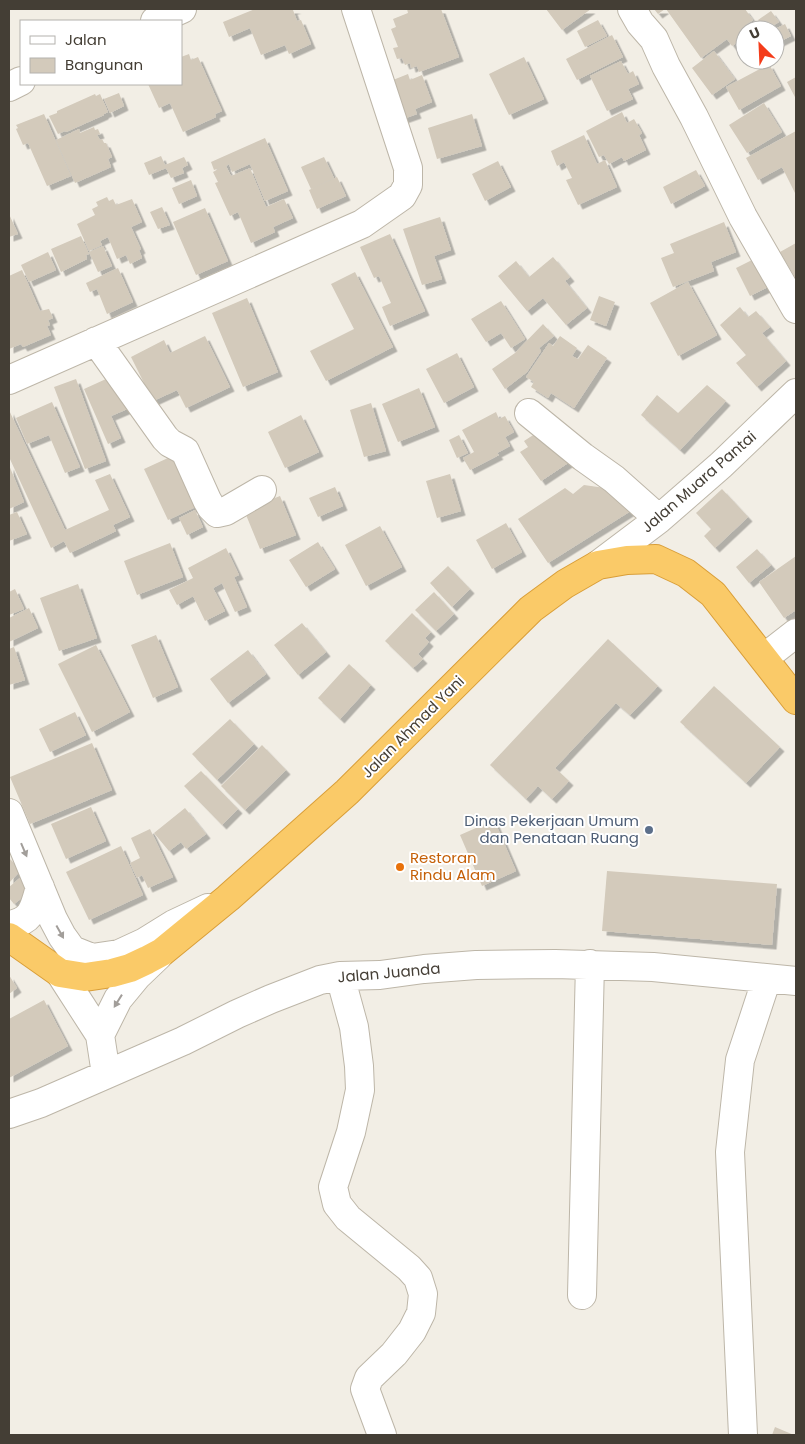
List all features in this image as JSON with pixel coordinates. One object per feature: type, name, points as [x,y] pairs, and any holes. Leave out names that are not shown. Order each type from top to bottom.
[{"type":"highway","name":"Jalan Ahmad Yani","points":[[9,937],[60,973],[85,977],[112,974],[130,968],[162,952],[228,898],[347,792],[531,609],[565,584],[598,565],[627,560],[656,559],[686,573],[713,594],[796,700]]},
{"type":"street","points":[[157,20],[182,9]]},
{"type":"street","points":[[9,380],[362,224],[402,196],[408,186],[408,168],[356,9]]},
{"type":"street","points":[[632,9],[640,23],[654,39],[743,217],[796,309]]},
{"type":"street","points":[[96,340],[165,438],[185,451],[211,508],[217,513],[226,511],[262,490]]},
{"type":"street","name":"Jalan Muara Pantai","points":[[598,565],[659,520],[721,465],[796,393]]},
{"type":"street","points":[[529,413],[583,458],[614,479],[659,520]]},
{"type":"street","points":[[764,658],[796,632]]},
{"type":"street","points":[[9,812],[62,936],[72,950],[92,958],[119,954],[145,942],[174,924],[228,898]]},
{"type":"street","points":[[9,925],[27,919],[34,909],[40,888]]},
{"type":"street","points":[[100,1035],[118,999],[137,976],[162,952]]},
{"type":"street","points":[[582,1295],[590,964]]},
{"type":"street","name":"Jalan Juanda","points":[[9,1114],[182,1041],[271,999],[320,980],[340,976],[380,975],[476,965],[590,964],[652,967],[796,981]]},
{"type":"street","points":[[60,973],[100,1035],[106,1074]]},
{"type":"street","points":[[340,976],[354,1027],[360,1090],[351,1132],[333,1187],[337,1204],[360,1229],[409,1268],[418,1278],[423,1294],[421,1313],[412,1332],[394,1354],[369,1378],[365,1389],[382,1435]]},
{"type":"street","points":[[743,1435],[730,1152],[740,1060],[767,978]]},
{"type":"building","points":[[255,9],[297,9],[293,10],[297,21],[301,20],[311,44],[289,54],[285,45],[261,55],[250,28],[229,37],[223,22]]},
{"type":"building","points":[[407,9],[441,9],[459,57],[419,72],[417,66],[411,68],[410,63],[405,65],[402,58],[397,59],[393,48],[398,47],[391,29],[396,27],[393,19],[408,13]]},
{"type":"building","points":[[546,9],[591,9],[562,30]]},
{"type":"building","points":[[654,9],[665,9],[658,14]]},
{"type":"building","points":[[666,9],[745,9],[753,20],[735,20],[735,44],[732,46],[727,39],[701,58]]},
{"type":"building","points":[[771,11],[778,20],[758,20]]},
{"type":"building","points":[[598,20],[607,36],[585,47],[577,31]]},
{"type":"building","points":[[785,24],[791,36],[785,39]]},
{"type":"building","points":[[612,35],[623,57],[577,80],[566,59]]},
{"type":"building","points":[[714,51],[735,79],[712,95],[692,68]]},
{"type":"building","points":[[189,54],[191,60],[198,57],[222,111],[215,114],[216,117],[183,132],[170,103],[159,108],[148,85],[182,85],[182,57]]},
{"type":"building","points":[[524,57],[544,99],[509,115],[489,74]]},
{"type":"building","points":[[621,61],[628,74],[633,71],[639,84],[628,89],[633,99],[607,111],[590,76]]},
{"type":"building","points":[[758,70],[772,70],[781,86],[739,110],[726,87]]},
{"type":"building","points":[[408,74],[410,80],[422,75],[432,102],[415,109],[417,114],[400,120],[383,84]]},
{"type":"building","points":[[796,77],[796,99],[787,82]]},
{"type":"building","points":[[119,93],[124,106],[110,113],[104,99]]},
{"type":"building","points":[[95,94],[96,96],[100,94],[108,112],[58,134],[49,116]]},
{"type":"building","points":[[764,103],[782,132],[747,153],[729,125]]},
{"type":"building","points":[[622,112],[627,123],[634,119],[642,133],[639,135],[646,150],[624,161],[622,157],[609,164],[604,155],[599,157],[586,131]]},
{"type":"building","points":[[44,114],[71,176],[47,186],[28,143],[23,145],[16,129],[18,128],[16,125]]},
{"type":"building","points":[[472,114],[482,146],[437,159],[428,128]]},
{"type":"building","points":[[94,127],[95,130],[98,129],[100,134],[97,135],[100,140],[102,139],[106,143],[112,157],[108,159],[111,167],[75,183],[56,140],[79,129],[80,133]]},
{"type":"building","points":[[796,131],[796,195],[782,167],[758,180],[746,158]]},
{"type":"building","points":[[584,135],[597,164],[605,160],[617,187],[578,205],[566,180],[572,178],[564,162],[557,166],[551,151]]},
{"type":"building","points":[[265,138],[288,191],[265,201],[250,164],[232,172],[229,164],[226,166],[231,176],[250,168],[266,207],[284,199],[293,218],[273,227],[275,232],[251,243],[238,212],[230,216],[215,183],[218,182],[213,172],[220,168],[214,170],[211,162]]},
{"type":"building","points":[[161,156],[165,165],[184,157],[188,165],[182,168],[184,173],[171,178],[166,168],[149,175],[144,163]]},
{"type":"building","points":[[324,157],[334,178],[311,189],[301,167]]},
{"type":"building","points":[[498,161],[511,187],[485,201],[472,174]]},
{"type":"building","points":[[696,170],[705,186],[671,204],[663,187]]},
{"type":"building","points":[[337,177],[346,196],[317,209],[309,190]]},
{"type":"building","points":[[191,180],[197,196],[179,204],[172,188]]},
{"type":"building","points":[[107,197],[109,201],[113,199],[116,205],[132,199],[142,222],[131,227],[141,249],[139,250],[142,258],[130,264],[126,255],[117,259],[108,237],[100,241],[102,245],[89,251],[77,224],[95,215],[92,209],[98,206],[96,202]]},
{"type":"building","points":[[162,207],[170,225],[158,229],[150,212]]},
{"type":"building","points":[[205,208],[228,261],[196,275],[173,222]]},
{"type":"building","points":[[9,214],[18,234],[9,237]]},
{"type":"building","points":[[440,217],[451,250],[434,256],[442,279],[422,285],[403,229]]},
{"type":"building","points":[[724,222],[736,252],[711,262],[714,271],[673,287],[661,258],[674,253],[670,244]]},
{"type":"building","points":[[390,234],[425,311],[390,326],[382,307],[391,303],[379,276],[374,278],[360,247]]},
{"type":"building","points":[[81,236],[89,254],[86,255],[87,259],[61,272],[51,249]]},
{"type":"building","points":[[796,243],[796,279],[780,252]]},
{"type":"building","points":[[103,246],[112,266],[98,272],[89,252]]},
{"type":"building","points":[[48,252],[56,270],[29,282],[21,265]]},
{"type":"building","points":[[553,257],[570,277],[565,281],[587,308],[566,325],[543,298],[527,311],[498,276],[516,261],[529,277]]},
{"type":"building","points":[[754,259],[768,287],[750,296],[736,268]]},
{"type":"building","points":[[118,268],[133,302],[107,314],[97,289],[90,292],[86,283]]},
{"type":"building","points":[[22,270],[40,311],[49,309],[53,318],[48,320],[50,325],[47,326],[51,335],[23,347],[21,344],[9,349],[9,276]]},
{"type":"building","points":[[355,272],[393,347],[326,381],[310,351],[354,329],[331,284]]},
{"type":"building","points":[[688,282],[717,335],[678,356],[650,303]]},
{"type":"building","points":[[599,296],[615,302],[606,326],[590,320]]},
{"type":"building","points":[[247,298],[278,372],[243,387],[212,313]]},
{"type":"building","points":[[501,301],[525,339],[511,348],[501,333],[486,342],[471,319]]},
{"type":"building","points":[[740,307],[748,317],[756,311],[770,327],[762,333],[786,361],[757,387],[736,363],[746,355],[720,325]]},
{"type":"building","points":[[543,324],[554,336],[539,348],[541,351],[527,372],[505,389],[492,369],[515,353]]},
{"type":"building","points":[[205,336],[230,387],[186,408],[177,390],[153,401],[131,357],[164,340],[170,353]]},
{"type":"building","points":[[560,336],[577,348],[572,356],[578,359],[588,345],[607,358],[574,408],[551,393],[548,398],[531,387],[534,382],[526,377],[549,343],[553,346]]},
{"type":"building","points":[[457,353],[474,387],[444,403],[426,369]]},
{"type":"building","points":[[117,374],[132,407],[111,416],[121,438],[108,444],[84,389]]},
{"type":"building","points":[[76,379],[106,461],[85,469],[54,387]]},
{"type":"building","points":[[707,385],[726,401],[680,450],[641,415],[657,395],[678,413]]},
{"type":"building","points":[[419,388],[435,427],[398,442],[382,404]]},
{"type":"building","points":[[52,402],[80,467],[65,473],[49,435],[27,444],[16,418]]},
{"type":"building","points":[[371,403],[386,451],[364,457],[350,410]]},
{"type":"building","points":[[9,410],[65,530],[109,510],[95,480],[110,474],[130,517],[113,525],[116,531],[70,553],[64,541],[51,548],[9,457]]},
{"type":"building","points":[[496,412],[499,419],[505,416],[514,432],[505,437],[510,446],[497,453],[499,455],[470,470],[463,458],[474,452],[462,430]]},
{"type":"building","points":[[301,415],[319,452],[285,468],[268,432]]},
{"type":"building","points":[[541,430],[571,461],[541,481],[520,452],[528,447],[524,441]]},
{"type":"building","points":[[459,435],[468,453],[457,458],[449,440]]},
{"type":"building","points":[[181,452],[204,503],[168,520],[144,469]]},
{"type":"building","points":[[9,465],[24,502],[9,509]]},
{"type":"building","points":[[450,474],[461,511],[437,518],[426,481]]},
{"type":"building","points":[[584,485],[619,490],[637,507],[548,563],[518,519],[565,488],[573,494]]},
{"type":"building","points":[[335,487],[343,506],[318,517],[309,498]]},
{"type":"building","points":[[722,489],[748,517],[715,548],[704,536],[711,529],[696,513]]},
{"type":"building","points":[[280,496],[296,535],[260,549],[244,510]]},
{"type":"building","points":[[195,510],[203,527],[187,535],[179,518]]},
{"type":"building","points":[[17,512],[27,534],[9,541],[9,515]]},
{"type":"building","points":[[506,523],[522,552],[492,569],[476,540]]},
{"type":"building","points":[[380,526],[402,567],[366,586],[345,545]]},
{"type":"building","points":[[318,542],[335,569],[306,587],[289,560]]},
{"type":"building","points":[[170,543],[183,577],[137,595],[124,561]]},
{"type":"building","points":[[226,548],[239,575],[234,577],[247,607],[235,612],[222,583],[213,588],[225,611],[205,621],[193,596],[177,605],[169,590],[193,578],[188,568]]},
{"type":"building","points":[[757,549],[771,565],[749,583],[736,567]]},
{"type":"building","points":[[796,556],[796,610],[784,618],[759,582]]},
{"type":"building","points":[[448,566],[470,589],[452,607],[430,583]]},
{"type":"building","points":[[78,584],[97,638],[59,651],[40,598]]},
{"type":"building","points":[[15,589],[24,609],[9,615],[9,592]]},
{"type":"building","points":[[434,592],[454,614],[436,631],[415,610]]},
{"type":"building","points":[[29,608],[38,628],[9,642],[9,618]]},
{"type":"building","points":[[412,613],[431,632],[425,638],[429,642],[418,654],[423,659],[413,668],[385,641]]},
{"type":"building","points":[[302,623],[326,652],[298,675],[274,645]]},
{"type":"building","points":[[156,635],[178,687],[153,698],[131,645]]},
{"type":"building","points":[[608,639],[658,686],[630,715],[616,703],[555,768],[569,781],[552,799],[538,786],[526,799],[490,765]]},
{"type":"building","points":[[96,645],[130,712],[92,732],[58,664]]},
{"type":"building","points":[[14,647],[25,680],[9,685],[9,649]]},
{"type":"building","points":[[248,650],[266,674],[228,703],[210,679]]},
{"type":"building","points":[[349,664],[371,685],[340,719],[318,698]]},
{"type":"building","points":[[714,686],[780,747],[746,783],[680,722]]},
{"type":"building","points":[[75,712],[86,735],[50,752],[39,729]]},
{"type":"building","points":[[230,719],[254,744],[217,780],[192,754]]},
{"type":"building","points":[[92,743],[112,790],[30,824],[10,777]]},
{"type":"building","points":[[262,745],[286,770],[245,810],[221,786]]},
{"type":"building","points":[[201,771],[238,809],[222,825],[184,786]]},
{"type":"building","points":[[91,807],[106,841],[66,859],[51,824]]},
{"type":"building","points":[[185,808],[206,834],[186,849],[181,842],[169,851],[154,833]]},
{"type":"building","points":[[494,820],[516,871],[482,886],[460,835]]},
{"type":"building","points":[[150,829],[173,877],[148,888],[142,875],[137,878],[130,863],[140,858],[131,838]]},
{"type":"building","points":[[121,846],[143,895],[89,920],[66,872]]},
{"type":"building","points":[[9,858],[21,870],[9,883]]},
{"type":"building","points":[[607,871],[777,884],[772,945],[602,931]]},
{"type":"building","points":[[20,878],[31,891],[14,904],[9,898],[9,887]]},
{"type":"building","points":[[9,975],[17,988],[9,994]]},
{"type":"building","points":[[44,1000],[68,1046],[9,1078],[9,1019]]},
{"type":"building","points":[[775,1427],[794,1435],[772,1435]]},
{"type":"place","name":"Dinas Pekerjaan Umum dan Penataan Ruang","points":[[649,830]]},
{"type":"place","name":"Restoran Rindu Alam","points":[[400,867]]}]
